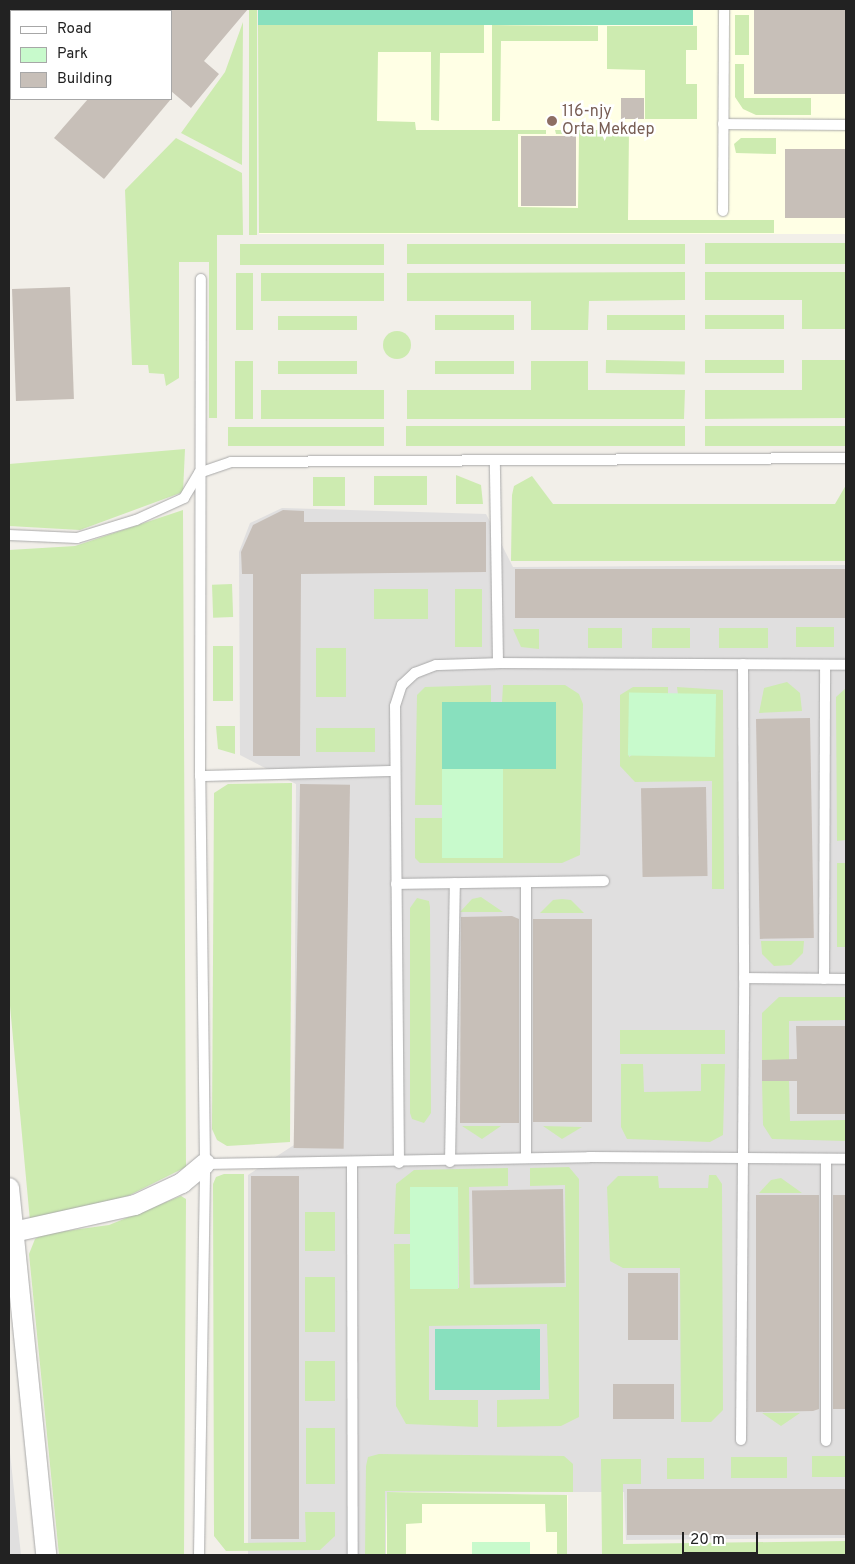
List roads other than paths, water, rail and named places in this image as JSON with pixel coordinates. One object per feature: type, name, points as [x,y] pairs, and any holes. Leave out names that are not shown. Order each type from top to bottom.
[{"type":"street","points":[[11,1233],[135,1205],[182,1183],[205,1164]]},
{"type":"street","points":[[9,1188],[11,1233],[46,1555]]},
{"type":"lane","points":[[722,211],[724,9]]},
{"type":"lane","points":[[723,124],[846,125]]},
{"type":"lane","points":[[199,1555],[205,1164],[200,776],[199,473],[201,279]]},
{"type":"lane","points":[[9,535],[77,538],[136,520],[184,498],[199,473],[231,462],[495,462],[846,458]]},
{"type":"lane","points":[[495,462],[498,663]]},
{"type":"lane","points":[[399,1162],[394,770],[395,706],[402,685],[415,673],[436,665],[498,663],[846,665]]},
{"type":"lane","points":[[741,1440],[744,978],[743,664]]},
{"type":"lane","points":[[824,979],[825,665]]},
{"type":"lane","points":[[200,776],[394,770]]},
{"type":"lane","points":[[396,884],[604,881]]},
{"type":"lane","points":[[450,1162],[455,883]]},
{"type":"lane","points":[[526,883],[526,1158]]},
{"type":"lane","points":[[744,978],[846,979]]},
{"type":"lane","points":[[205,1164],[450,1162],[526,1158],[846,1159]]},
{"type":"lane","points":[[826,1159],[826,1440]]},
{"type":"lane","points":[[352,1163],[353,1555]]},
{"type":"place","name":"116-njy Orta Mekdep","points":[[552,121]]}]
